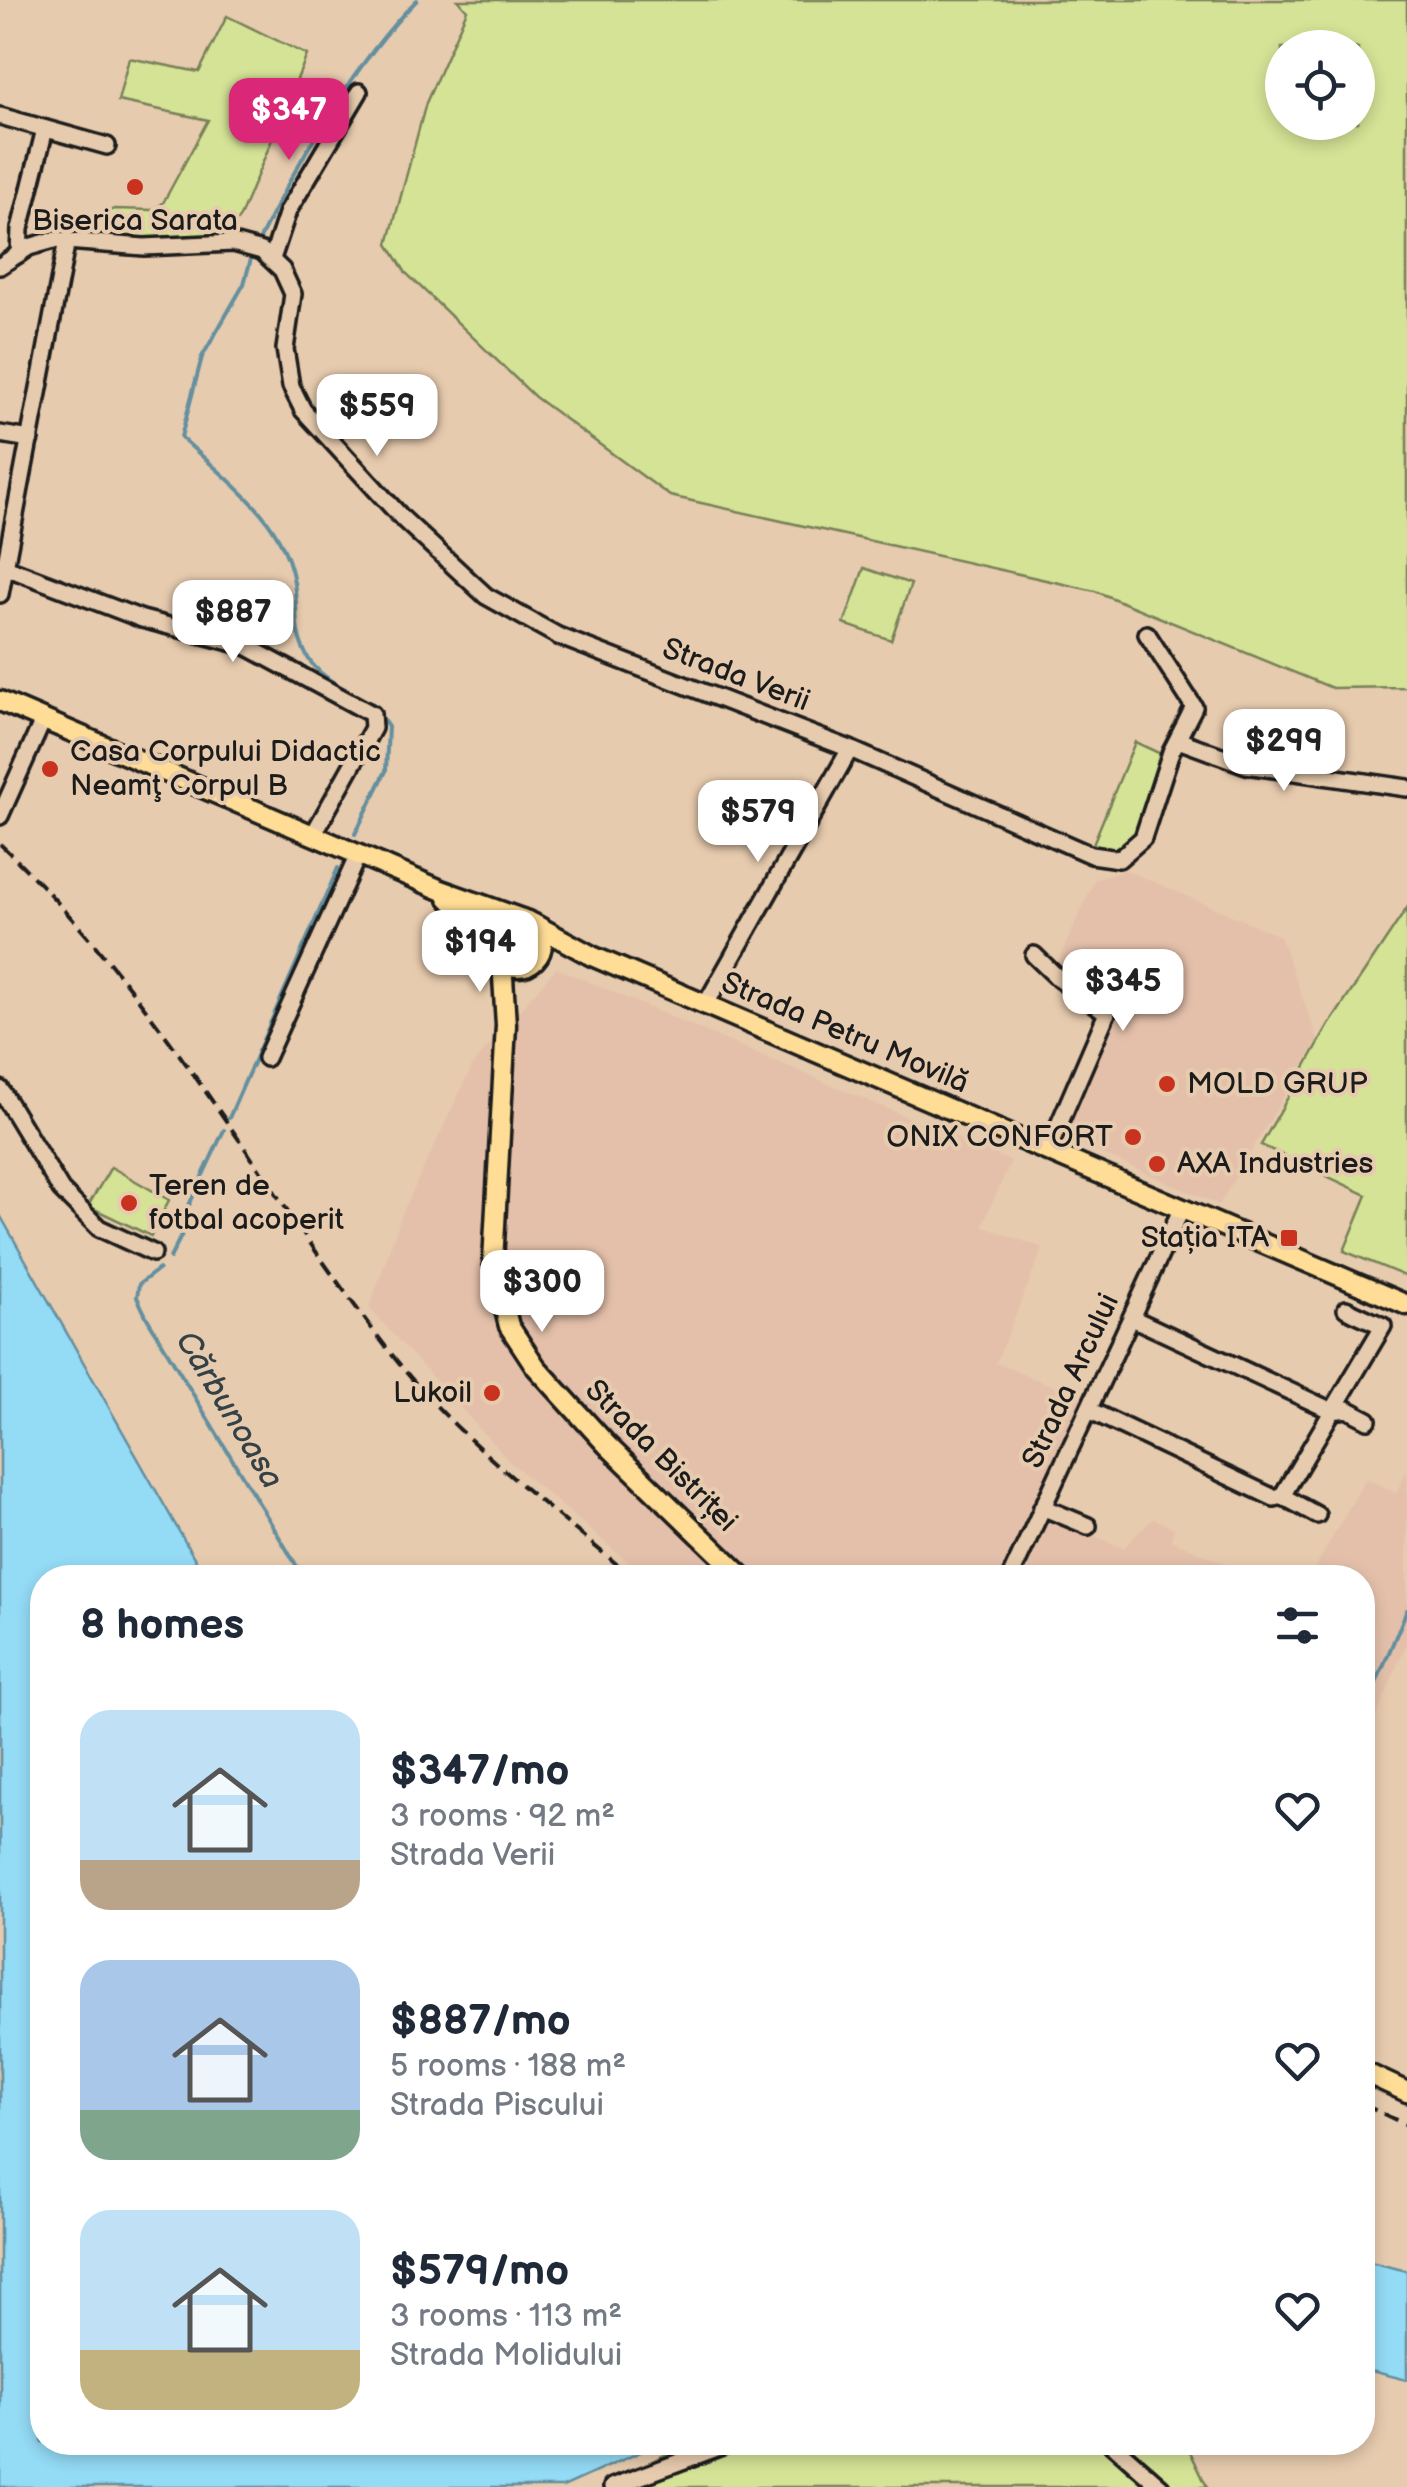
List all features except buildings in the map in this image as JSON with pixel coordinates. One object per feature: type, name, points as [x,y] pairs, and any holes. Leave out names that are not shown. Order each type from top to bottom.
[{"type":"main road","name":"Strada Petru Movilă","points":[[0,701],[441,890],[527,921],[592,956],[1407,1305]]},
{"type":"main road","name":"Strada Petru Movilă","points":[[441,890],[498,953],[533,961],[592,956]]},
{"type":"main road","points":[[498,953],[502,925],[527,921],[541,934],[533,961]]},
{"type":"main road","name":"Strada Bistriței","points":[[498,953],[506,1025],[493,1262],[509,1326],[536,1367],[607,1445],[731,1565]]},
{"type":"main road","name":"Strada Bistriței","points":[[506,1025],[533,961]]},
{"type":"main road","points":[[1375,2076],[1407,2092]]},
{"type":"street","points":[[0,266],[41,243],[67,240],[262,252],[359,92]]},
{"type":"street","points":[[0,116],[107,146]]},
{"type":"street","points":[[19,254],[20,229],[45,129]]},
{"type":"street","points":[[0,224],[20,229]]},
{"type":"street","points":[[0,594],[67,240]]},
{"type":"street","name":"Strada Verii","points":[[262,252],[293,294],[285,349],[291,386],[303,410],[403,519],[486,596],[558,636],[850,748],[1053,840],[1092,855],[1120,859],[1143,838],[1194,707],[1147,634]]},
{"type":"street","points":[[0,434],[30,439]]},
{"type":"street","points":[[4,566],[142,619],[246,646],[372,714],[373,728],[313,835]]},
{"type":"street","points":[[0,816],[44,720]]},
{"type":"street","points":[[1178,740],[1246,765],[1407,788]]},
{"type":"street","points":[[706,1004],[850,748]]},
{"type":"street","points":[[266,1058],[358,854]]},
{"type":"street","points":[[1034,955],[1059,979],[1107,1013],[1048,1150]]},
{"type":"street","points":[[0,1089],[60,1190],[99,1228],[153,1254]]},
{"type":"street","name":"Strada Arcului","points":[[1016,1565],[1182,1208]]},
{"type":"street","points":[[1282,1496],[1382,1326],[1346,1309]]},
{"type":"street","points":[[1132,1318],[1332,1411],[1347,1409],[1368,1420]]},
{"type":"street","points":[[1090,1411],[1274,1498],[1282,1496],[1317,1514]]},
{"type":"street","points":[[1042,1507],[1088,1526]]},
{"type":"street","points":[[612,2487],[698,2455]]},
{"type":"street","points":[[1125,2455],[1161,2487]]},
{"type":"shaded area","points":[[1126,870],[1280,936],[1318,1040],[1219,1205],[1058,1135],[1116,1006],[1057,964],[1095,879]]},
{"type":"shaded area","points":[[556,968],[1011,1161],[982,1226],[1043,1248],[996,1363],[1085,1399],[1033,1509],[1123,1548],[1154,1518],[1174,1529],[1171,1540],[1228,1565],[632,1565],[510,1462],[369,1308],[402,1214],[473,1064]]},
{"type":"shaded area","points":[[1407,1471],[1407,1642],[1375,1720],[1375,1565],[1317,1565],[1366,1478],[1396,1493]]},
{"type":"green space","points":[[458,0],[1407,0],[1407,687],[1332,688],[1095,591],[670,496],[535,397],[406,273],[388,244],[426,103],[467,10]]},
{"type":"green space","points":[[227,16],[307,55],[240,217],[230,228],[197,240],[102,236],[108,212],[153,210],[163,203],[208,120],[118,101],[129,58],[199,72]]},
{"type":"green space","points":[[864,568],[911,584],[891,640],[844,624]]},
{"type":"green space","points":[[1135,742],[1163,755],[1135,841],[1113,850],[1093,844]]},
{"type":"green space","points":[[1407,908],[1407,1277],[1344,1251],[1367,1195],[1261,1145],[1329,1025]]},
{"type":"green space","name":"Teren de fotbal acoperit","points":[[111,1167],[169,1200],[151,1236],[88,1206]]},
{"type":"green space","points":[[664,2455],[1192,2455],[1207,2487],[602,2487]]},
{"type":"water","points":[[0,1215],[198,1565],[30,1565],[30,2455],[634,2455],[563,2487],[0,2487]]},
{"type":"water","points":[[1375,2263],[1407,2271],[1407,2380],[1375,2372]]},
{"type":"waterway","points":[[256,247],[288,184],[349,84],[417,0]]},
{"type":"waterway","points":[[252,255],[244,284],[202,357],[181,437],[249,499],[276,534],[293,577],[297,627],[308,658],[388,727],[386,771],[355,834]]},
{"type":"waterway","name":"Cărbunoasa","points":[[229,1118],[338,868]]},
{"type":"waterway","name":"Cărbunoasa","points":[[170,1258],[182,1234],[183,1218],[224,1130]]},
{"type":"waterway","name":"Cărbunoasa","points":[[159,1269],[139,1284],[137,1297],[296,1565]]},
{"type":"waterway","points":[[1375,1685],[1407,1610]]},
{"type":"railway","points":[[0,844],[57,902],[159,1027],[344,1291],[419,1387],[507,1473],[617,1565]]},
{"type":"railway","points":[[1375,2110],[1407,2125]]},
{"type":"place","name":"Biserica Sarata","points":[[135,187]]},
{"type":"place","name":"Casa Corpului Didactic Neamţ Corpul B","points":[[50,769]]},
{"type":"place","name":"MOLD GRUP","points":[[1167,1084]]},
{"type":"place","name":"ONIX CONFORT","points":[[1133,1137]]},
{"type":"place","name":"AXA Industries","points":[[1157,1164]]},
{"type":"place","name":"Teren de fotbal acoperit","points":[[129,1203]]},
{"type":"place","name":"Stația ITA","points":[[1289,1238]]},
{"type":"place","name":"Lukoil","points":[[492,1393]]}]
